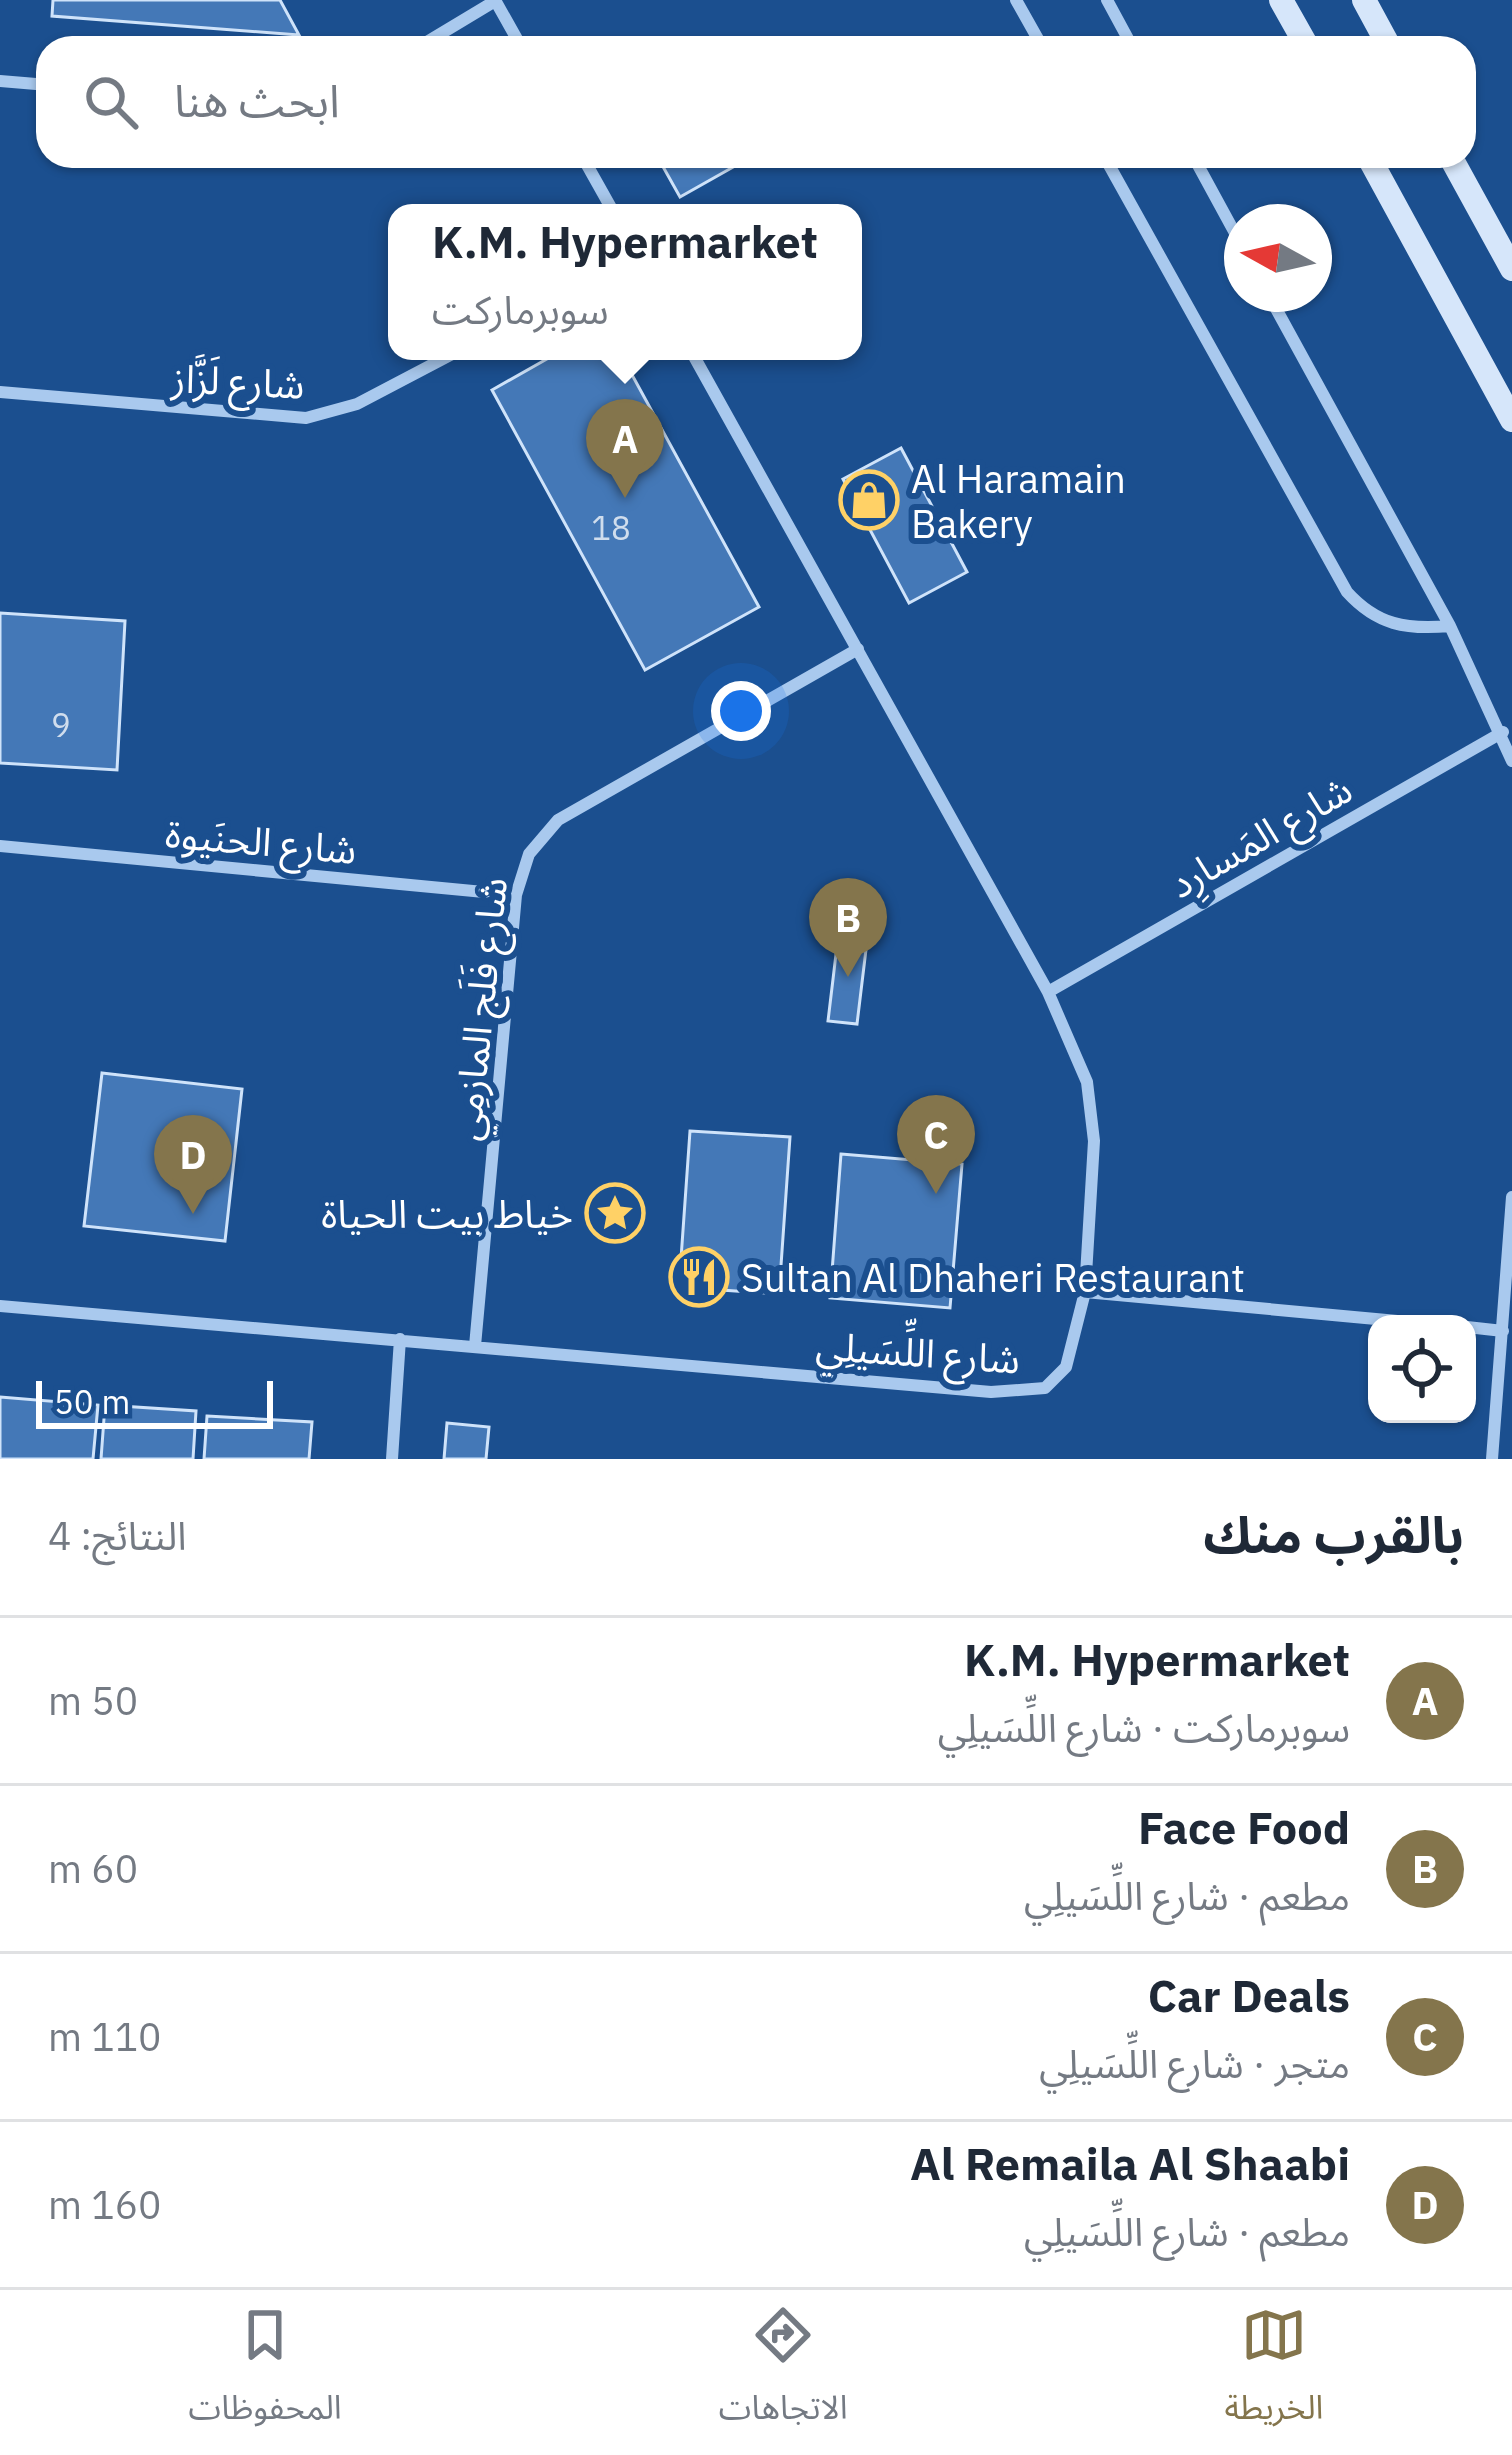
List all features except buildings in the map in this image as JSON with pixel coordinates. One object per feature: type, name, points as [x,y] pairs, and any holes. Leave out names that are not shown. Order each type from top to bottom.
[{"type":"main road","points":[[1281,0],[1301,36]]},
{"type":"main road","points":[[1364,0],[1384,36]]},
{"type":"main road","points":[[1375,168],[1512,420]]},
{"type":"main road","points":[[1457,168],[1512,268]]},
{"type":"street","points":[[436,36],[495,0],[515,36]]},
{"type":"street","points":[[1016,0],[1036,36]]},
{"type":"street","points":[[1107,0],[1126,36]]},
{"type":"street","points":[[0,81],[36,84]]},
{"type":"street","points":[[589,168],[609,204]]},
{"type":"street","points":[[1110,168],[1347,592],[1367,614],[1389,623],[1450,626]]},
{"type":"street","points":[[1199,168],[1224,214]]},
{"type":"street","points":[[1278,312],[1450,626],[1512,760]]},
{"type":"street","name":"شارع لَزَّاز","points":[[0,392],[306,418],[358,404],[441,360]]},
{"type":"street","name":"شارع اللِّسَيلِي","points":[[0,1306],[1020,1391],[1046,1388],[1066,1367],[1085,1292],[1093,1111],[1078,1058],[1048,992],[696,360]]},
{"type":"street","name":"شارع فَلَج المازمِي","points":[[475,1346],[516,895],[529,854],[558,820],[858,649]]},
{"type":"street","name":"شارع المَسارِد","points":[[1048,992],[1503,732]]},
{"type":"street","name":"شارع الحنَيوة","points":[[0,846],[516,895]]},
{"type":"street","points":[[1492,1459],[1512,1197]]},
{"type":"street","points":[[1085,1292],[1368,1318]]},
{"type":"street","points":[[1476,1329],[1503,1331]]},
{"type":"street","points":[[392,1459],[400,1339]]},
{"type":"place","name":"K.M. Hypermarket","points":[[625,498]]},
{"type":"place","name":"Al Haramain Bakery","points":[[869,500]]},
{"type":"place","name":"Face Food","points":[[848,977]]},
{"type":"place","name":"Car Deals","points":[[936,1194]]},
{"type":"place","name":"خياط بيت الحياة","points":[[615,1213]]},
{"type":"place","name":"Al Remaila Al Shaabi","points":[[193,1214]]},
{"type":"place","name":"Sultan Al Dhaheri Restaurant","points":[[699,1277]]}]
